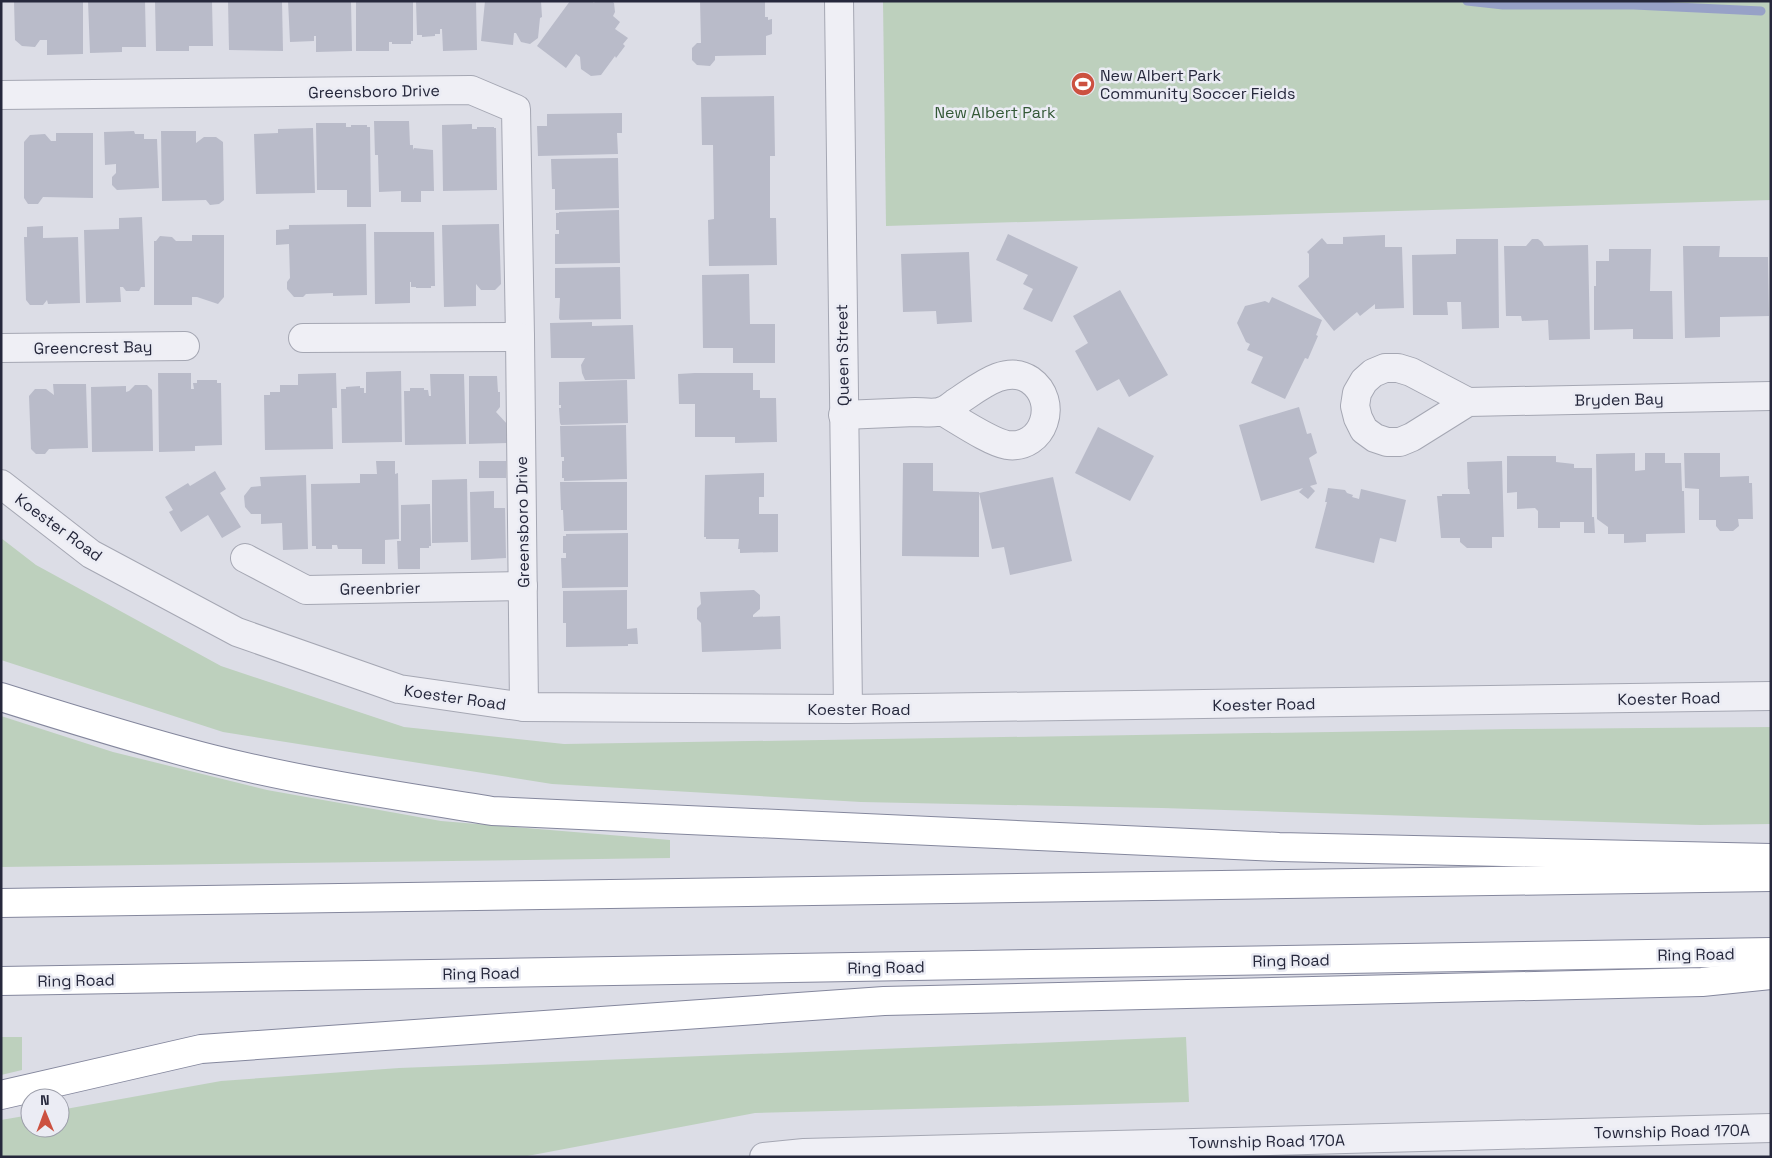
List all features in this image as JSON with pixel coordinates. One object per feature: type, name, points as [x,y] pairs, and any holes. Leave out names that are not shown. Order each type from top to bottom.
[{"type":"highway","points":[[1,697],[132,738],[213,759],[369,792],[492,811],[1278,846],[1771,858]]},
{"type":"highway","points":[[1,903],[1771,877]]},
{"type":"highway","name":"Ring Road","points":[[1,981],[1771,952]]},
{"type":"highway","points":[[1,1095],[201,1049],[884,1001],[1702,982],[1771,975]]},
{"type":"street","name":"Queen Street","points":[[839,1],[848,709]]},
{"type":"street","name":"Greensboro Drive","points":[[1,95],[471,90],[516,110],[524,707]]},
{"type":"street","points":[[303,338],[520,337]]},
{"type":"street","name":"Greencrest Bay","points":[[1,348],[185,346]]},
{"type":"street","name":"Bryden Bay","points":[[1468,402],[1771,396]]},
{"type":"street","points":[[843,415],[942,412]]},
{"type":"street","name":"Koester Road","points":[[1,484],[91,554],[237,632],[399,689],[524,707],[848,709],[1771,696]]},
{"type":"street","name":"Greenbrier","points":[[245,558],[306,590],[523,586]]},
{"type":"street","name":"Township Road 170A","points":[[764,1157],[804,1152],[1771,1128]]},
{"type":"green space","name":"New Albert Park","points":[[883,1],[1770,1],[1771,200],[886,226]]},
{"type":"green space","points":[[1,538],[36,565],[221,666],[404,727],[564,744],[1516,729],[1771,727],[1771,824],[1700,825],[1162,808],[861,802],[552,784],[223,732],[1,660]]},
{"type":"green space","points":[[1,716],[113,752],[267,790],[441,821],[670,840],[670,858],[1,867]]},
{"type":"green space","points":[[1,1037],[22,1037],[22,1070],[1,1075]]},
{"type":"green space","points":[[1186,1037],[1189,1102],[755,1113],[522,1157],[1,1157],[1,1120],[20,1117],[20,1138],[70,1138],[70,1108],[221,1081],[399,1068]]},
{"type":"building","points":[[14,1],[83,1],[83,54],[47,55],[47,40],[40,40],[35,47],[22,46],[15,40]]},
{"type":"building","points":[[88,1],[145,1],[146,47],[122,47],[122,52],[90,53]]},
{"type":"building","points":[[155,1],[212,1],[213,46],[189,46],[189,51],[156,51]]},
{"type":"building","points":[[228,1],[282,1],[283,51],[229,50]]},
{"type":"building","points":[[288,1],[351,1],[352,51],[316,52],[316,36],[314,36],[314,41],[290,42]]},
{"type":"building","points":[[356,1],[413,1],[413,41],[411,41],[411,44],[392,44],[392,42],[389,42],[389,51],[356,51]]},
{"type":"building","points":[[416,1],[476,1],[477,50],[443,51],[442,29],[440,29],[440,34],[435,34],[435,36],[422,37],[422,35],[417,35]]},
{"type":"building","points":[[485,1],[541,1],[542,17],[540,18],[538,38],[530,44],[521,42],[516,33],[514,33],[513,45],[481,41]]},
{"type":"building","points":[[570,1],[592,1],[594,3],[595,1],[612,1],[614,3],[615,12],[613,16],[620,22],[615,29],[628,38],[623,44],[625,46],[601,75],[591,76],[581,69],[580,57],[576,54],[566,68],[537,46]]},
{"type":"building","points":[[700,1],[765,1],[765,17],[768,17],[768,20],[772,19],[772,34],[766,36],[766,55],[715,56],[715,60],[710,66],[697,65],[692,60],[692,48],[697,43],[701,43]]},
{"type":"building","points":[[774,96],[775,156],[770,156],[770,218],[776,218],[777,265],[709,266],[708,220],[714,219],[713,145],[702,145],[701,97]]},
{"type":"building","points":[[622,113],[622,133],[617,133],[618,154],[538,156],[537,126],[547,126],[547,114]]},
{"type":"building","points":[[374,121],[409,121],[410,145],[413,145],[413,150],[414,148],[433,150],[434,191],[421,191],[421,202],[401,202],[401,191],[379,192],[378,155],[375,155]]},
{"type":"building","points":[[316,123],[346,123],[346,127],[351,127],[351,125],[367,125],[367,127],[370,127],[371,207],[347,207],[347,190],[317,190]]},
{"type":"building","points":[[472,124],[472,129],[477,129],[477,127],[496,128],[497,190],[443,191],[442,125]]},
{"type":"building","points":[[313,128],[315,193],[256,194],[254,134],[278,133],[278,129]]},
{"type":"building","points":[[134,131],[135,134],[144,134],[144,139],[157,139],[159,188],[117,190],[112,185],[112,177],[116,173],[116,164],[105,165],[104,132]]},
{"type":"building","points":[[161,131],[196,131],[196,143],[204,137],[216,137],[223,142],[224,200],[219,204],[210,205],[206,200],[162,201]]},
{"type":"building","points":[[56,133],[93,133],[93,198],[43,197],[38,204],[28,204],[24,198],[24,142],[30,135],[45,134],[51,141],[56,141]]},
{"type":"building","points":[[618,158],[619,208],[555,210],[555,189],[552,189],[551,159]]},
{"type":"building","points":[[619,210],[620,263],[555,264],[555,234],[559,234],[559,230],[556,230],[556,213]]},
{"type":"building","points":[[142,217],[145,287],[141,287],[139,291],[126,291],[123,287],[120,287],[121,302],[86,303],[84,230],[119,229],[119,218]]},
{"type":"building","points":[[366,224],[367,295],[333,296],[333,293],[306,294],[303,297],[294,297],[287,289],[287,282],[290,278],[289,244],[276,245],[276,230],[289,229],[289,225]]},
{"type":"building","points":[[499,224],[501,284],[495,290],[481,290],[476,284],[476,306],[444,307],[442,225]]},
{"type":"building","points":[[43,226],[43,238],[78,237],[80,303],[48,304],[47,300],[43,305],[30,305],[26,300],[24,237],[27,237],[27,227]]},
{"type":"building","points":[[374,232],[434,232],[435,286],[431,286],[431,288],[416,288],[411,287],[410,282],[410,303],[375,304]]},
{"type":"building","points":[[1008,234],[1078,267],[1052,322],[1023,309],[1033,289],[1023,284],[1028,275],[996,260]]},
{"type":"building","points":[[192,235],[224,235],[224,297],[218,304],[192,297],[192,305],[154,305],[154,241],[160,236],[172,237],[176,241],[192,241]]},
{"type":"building","points":[[1385,235],[1385,247],[1402,247],[1404,308],[1375,309],[1375,304],[1360,316],[1357,312],[1334,331],[1298,286],[1309,277],[1309,254],[1307,252],[1322,238],[1327,244],[1343,244],[1343,237]]},
{"type":"building","points":[[1456,239],[1498,239],[1499,328],[1462,329],[1461,302],[1447,302],[1448,315],[1413,315],[1412,255],[1456,254]]},
{"type":"building","points":[[1532,239],[1538,239],[1544,246],[1588,245],[1590,339],[1549,340],[1548,320],[1522,321],[1521,316],[1506,316],[1504,246],[1526,246]]},
{"type":"building","points":[[1683,246],[1720,246],[1719,257],[1768,257],[1769,316],[1720,317],[1720,337],[1685,338]]},
{"type":"building","points":[[1609,249],[1651,249],[1650,291],[1672,291],[1673,339],[1633,339],[1633,329],[1594,330],[1596,261],[1609,261]]},
{"type":"building","points":[[969,252],[972,322],[937,324],[936,311],[903,312],[901,254]]},
{"type":"building","points":[[620,267],[621,319],[560,320],[560,298],[555,298],[555,268]]},
{"type":"building","points":[[749,274],[750,324],[775,324],[775,363],[733,363],[733,348],[703,348],[702,275]]},
{"type":"building","points":[[1120,290],[1168,375],[1129,397],[1119,379],[1097,391],[1075,351],[1088,343],[1073,316]]},
{"type":"building","points":[[1272,297],[1322,320],[1316,335],[1318,336],[1308,359],[1305,358],[1285,399],[1251,383],[1263,357],[1247,350],[1250,344],[1246,342],[1237,323],[1245,306],[1265,301],[1269,303]]},
{"type":"building","points":[[592,322],[592,326],[633,325],[635,379],[585,380],[581,365],[585,358],[551,358],[550,323]]},
{"type":"building","points":[[401,371],[402,442],[342,443],[341,389],[360,386],[360,388],[364,388],[364,393],[366,393],[366,372]]},
{"type":"building","points":[[158,373],[191,373],[191,389],[194,389],[193,383],[197,383],[197,380],[217,380],[217,383],[221,383],[222,445],[195,446],[195,451],[159,452]]},
{"type":"building","points":[[336,373],[337,408],[332,408],[333,449],[265,450],[264,395],[270,395],[270,392],[280,392],[280,385],[298,385],[298,374]]},
{"type":"building","points":[[753,373],[753,390],[760,390],[760,398],[776,398],[777,442],[735,443],[735,437],[695,437],[695,404],[679,404],[678,374]]},
{"type":"building","points":[[430,374],[464,374],[466,444],[405,445],[404,391],[410,391],[410,388],[424,388],[424,390],[428,390],[429,396],[431,396]]},
{"type":"building","points":[[469,376],[497,376],[500,407],[496,412],[508,425],[508,443],[469,444]]},
{"type":"building","points":[[627,380],[628,423],[561,425],[559,382]]},
{"type":"building","points":[[53,384],[86,384],[88,448],[49,449],[45,454],[36,454],[31,449],[29,396],[35,389],[46,389],[54,395]]},
{"type":"building","points":[[135,385],[147,385],[152,390],[153,451],[92,452],[91,387],[126,386],[126,392]]},
{"type":"building","points":[[1299,407],[1307,434],[1311,433],[1317,453],[1309,458],[1317,484],[1310,486],[1315,491],[1308,499],[1299,492],[1303,488],[1261,501],[1239,425]]},
{"type":"building","points":[[626,425],[627,479],[564,481],[564,478],[562,478],[562,461],[564,461],[564,457],[561,457],[560,426]]},
{"type":"building","points":[[1098,427],[1154,456],[1130,501],[1075,473]]},
{"type":"building","points":[[1635,453],[1635,471],[1645,470],[1645,453],[1665,453],[1665,463],[1681,463],[1685,533],[1646,534],[1646,542],[1624,543],[1624,534],[1608,534],[1608,527],[1597,519],[1596,454]]},
{"type":"building","points":[[1684,453],[1720,453],[1720,477],[1749,476],[1749,483],[1752,483],[1753,519],[1738,519],[1739,526],[1733,531],[1720,531],[1716,526],[1716,520],[1699,520],[1699,489],[1685,488]]},
{"type":"building","points":[[1507,456],[1556,456],[1556,462],[1574,464],[1574,468],[1592,468],[1592,517],[1594,517],[1595,533],[1584,533],[1584,522],[1560,522],[1560,528],[1538,528],[1538,511],[1535,508],[1517,509],[1517,492],[1507,493]]},
{"type":"building","points":[[376,461],[395,461],[395,474],[398,473],[399,539],[385,540],[385,564],[362,564],[362,549],[338,549],[337,545],[332,545],[332,549],[316,549],[316,546],[312,546],[311,484],[360,483],[360,474],[377,474]]},
{"type":"building","points":[[479,461],[506,461],[506,478],[479,478]]},
{"type":"building","points":[[1502,461],[1504,537],[1492,537],[1492,548],[1467,548],[1460,542],[1460,538],[1441,538],[1437,496],[1442,496],[1442,494],[1470,494],[1468,489],[1467,462]]},
{"type":"building","points":[[903,463],[933,463],[933,491],[979,492],[979,557],[902,556]]},
{"type":"building","points":[[215,471],[226,489],[220,493],[241,527],[222,538],[208,515],[181,532],[169,512],[173,510],[165,497],[188,483],[190,486]]},
{"type":"building","points":[[764,473],[764,497],[759,497],[759,514],[778,514],[778,552],[740,553],[740,549],[738,549],[739,539],[706,539],[704,537],[705,475]]},
{"type":"building","points":[[306,475],[308,549],[283,550],[282,523],[261,524],[261,514],[251,514],[245,507],[244,496],[251,487],[261,486],[260,477]]},
{"type":"building","points":[[1053,477],[1072,561],[1010,575],[1004,547],[992,549],[979,493]]},
{"type":"building","points":[[467,479],[468,542],[432,543],[432,480]]},
{"type":"building","points":[[560,482],[627,482],[627,530],[564,531]]},
{"type":"building","points":[[1328,488],[1345,490],[1353,495],[1352,497],[1359,499],[1361,489],[1406,500],[1396,542],[1380,538],[1374,563],[1315,548],[1327,502],[1325,502]]},
{"type":"building","points":[[494,491],[494,508],[505,508],[506,558],[471,560],[470,492]]},
{"type":"building","points":[[430,504],[431,546],[429,548],[420,548],[420,569],[398,569],[397,541],[401,541],[401,505]]},
{"type":"building","points":[[628,533],[628,587],[562,588],[561,558],[566,558],[566,553],[563,553],[563,536],[566,536],[566,534]]},
{"type":"building","points":[[627,590],[627,629],[637,628],[638,644],[628,644],[628,646],[566,647],[566,623],[563,623],[563,591]]},
{"type":"building","points":[[754,590],[760,595],[760,609],[753,617],[780,616],[781,649],[702,652],[701,623],[697,619],[697,608],[701,604],[700,592]]},
{"type":"waterway","points":[[1467,1],[1503,5],[1634,5],[1761,11]]},
{"type":"place","name":"New Albert Park Community Soccer Fields","points":[[1083,84]]}]
